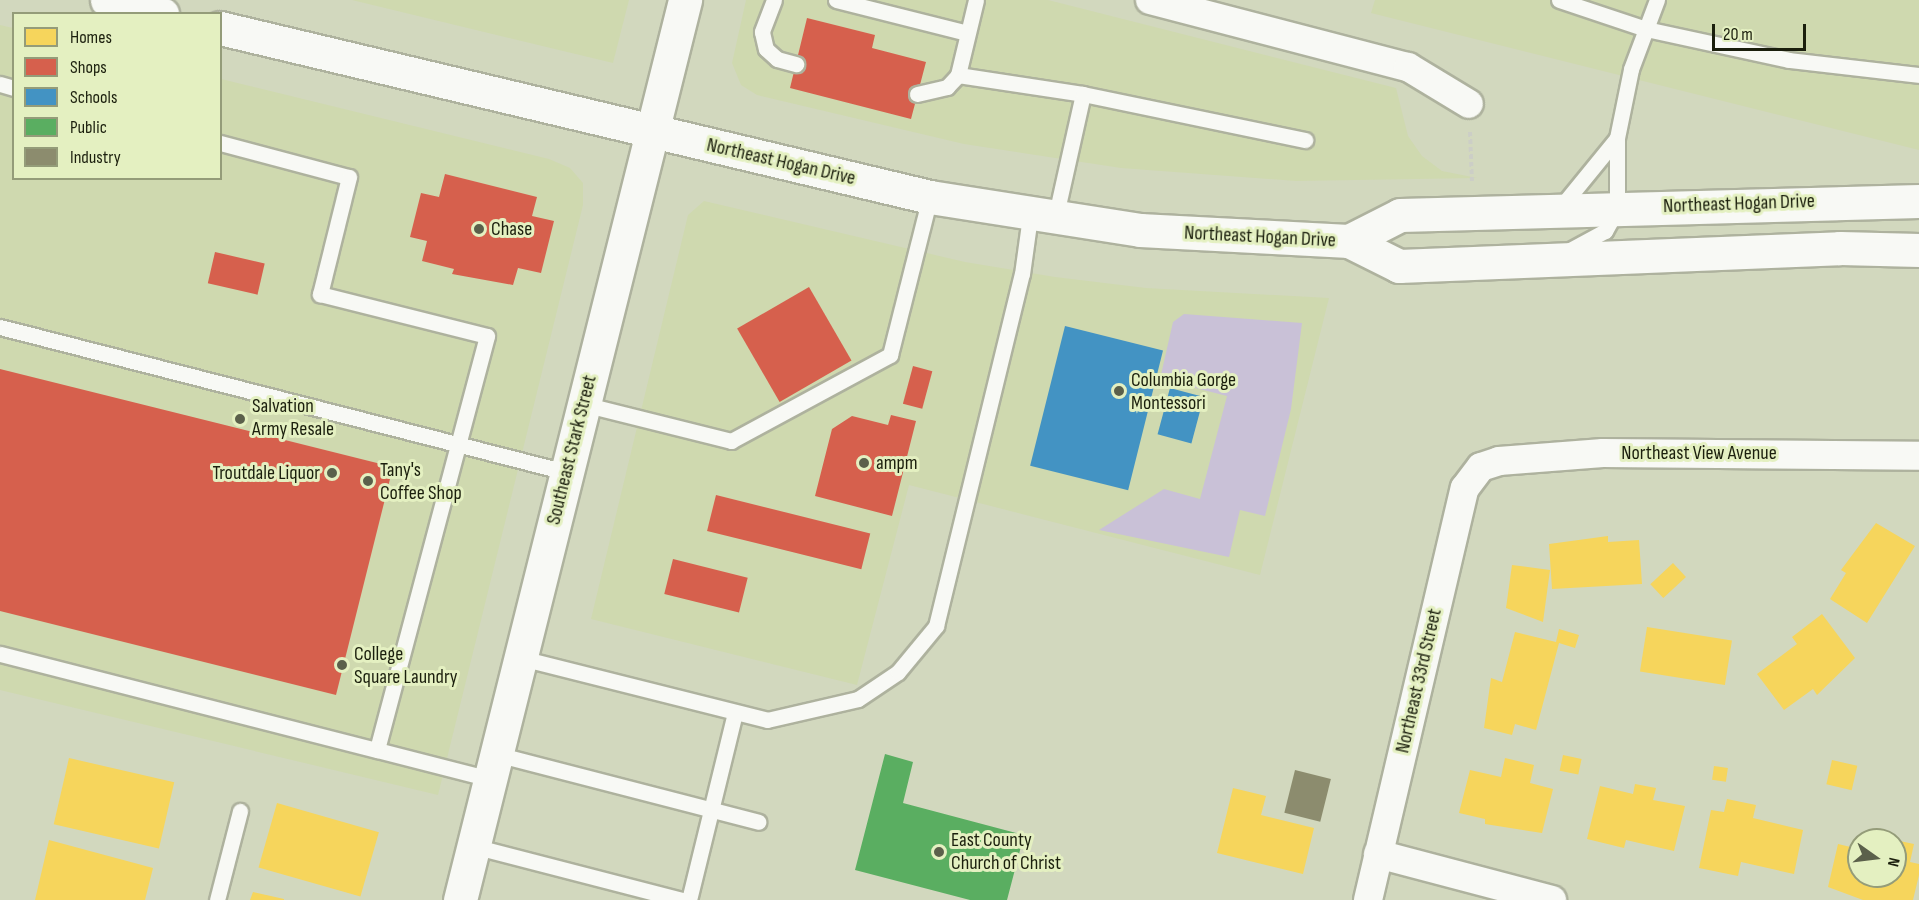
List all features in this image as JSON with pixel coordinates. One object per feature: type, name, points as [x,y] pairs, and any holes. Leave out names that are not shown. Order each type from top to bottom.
[{"type":"main road","points":[[107,0],[154,12]]},
{"type":"main road","name":"Southeast Stark Street","points":[[460,900],[685,0]]},
{"type":"main road","name":"Northeast Hogan Drive","points":[[222,28],[930,197],[1042,217],[1191,235],[1349,241],[1399,266],[1840,248],[1919,250]]},
{"type":"main road","name":"Northeast Hogan Drive","points":[[1349,241],[1400,215],[1474,215],[1919,201]]},
{"type":"street","points":[[1150,0],[1408,67],[1469,104]]},
{"type":"street","name":"Northeast View Avenue","points":[[1481,467],[1603,453],[1919,456]]},
{"type":"street","name":"Northeast 33rd Street","points":[[1368,900],[1465,488],[1481,467]]},
{"type":"street","points":[[1378,854],[1551,900]]},
{"type":"lane","points":[[774,0],[762,32],[766,49],[777,59],[796,64]]},
{"type":"lane","points":[[836,0],[967,33]]},
{"type":"lane","points":[[917,94],[948,87],[958,75],[976,0]]},
{"type":"lane","points":[[1559,0],[1646,29],[1789,60],[1919,75]]},
{"type":"lane","points":[[1553,260],[1605,231],[1617,209],[1617,138],[1646,29],[1657,0]]},
{"type":"lane","points":[[958,75],[1083,94],[1305,140]]},
{"type":"lane","points":[[521,658],[767,720],[858,699],[904,666],[936,626],[1022,274],[1083,94]]},
{"type":"lane","points":[[1557,211],[1617,138]]},
{"type":"lane","points":[[222,144],[349,177],[320,294],[487,336],[455,446],[376,750]]},
{"type":"lane","points":[[584,404],[731,441],[890,355],[930,197]]},
{"type":"lane","points":[[0,327],[455,446],[566,472]]},
{"type":"lane","points":[[0,654],[376,750],[493,766],[711,810],[758,822]]},
{"type":"lane","points":[[688,900],[735,712]]},
{"type":"lane","points":[[217,900],[240,811]]},
{"type":"lane","points":[[473,846],[682,900]]},
{"type":"path","points":[[1469,104],[1474,215]]},
{"type":"shaded area","points":[[352,0],[629,0],[613,63]]},
{"type":"shaded area","points":[[746,0],[1048,0],[1396,88],[1408,136],[1422,156],[1442,171],[1477,178],[1296,181],[1121,168],[964,144],[757,95],[741,85],[732,63]]},
{"type":"shaded area","points":[[1375,0],[1919,0],[1919,150],[1371,13]]},
{"type":"shaded area","points":[[0,25],[12,28],[12,180],[222,180],[222,79],[549,159],[570,168],[583,183],[583,205],[438,795],[0,690]]},
{"type":"shaded area","points":[[704,201],[965,262],[1055,277],[1146,288],[1329,298],[1260,575],[909,485],[857,685],[591,619],[688,215]]},
{"type":"shaded area","points":[[1184,314],[1302,323],[1291,409],[1265,516],[1240,510],[1229,557],[1099,530],[1164,489],[1200,499],[1227,396],[1160,379],[1173,322]]},
{"type":"building: Homes","points":[[1876,523],[1915,546],[1867,623],[1830,599],[1846,573],[1841,570]]},
{"type":"building: Homes","points":[[1608,536],[1608,542],[1639,540],[1642,584],[1552,589],[1549,544]]},
{"type":"building: Homes","points":[[1673,563],[1686,577],[1663,598],[1650,584]]},
{"type":"building: Homes","points":[[1512,565],[1550,570],[1543,622],[1506,608]]},
{"type":"building: Homes","points":[[1822,614],[1855,658],[1817,695],[1813,689],[1784,710],[1757,674],[1797,644],[1792,637]]},
{"type":"building: Homes","points":[[1647,627],[1732,640],[1725,685],[1640,671]]},
{"type":"building: Homes","points":[[1559,629],[1579,635],[1575,648],[1559,643],[1536,730],[1515,724],[1512,735],[1484,728],[1491,678],[1502,682],[1515,632],[1556,642]]},
{"type":"building: Homes","points":[[1563,755],[1582,759],[1578,775],[1560,771]]},
{"type":"building: Homes","points":[[69,758],[174,782],[159,849],[54,824]]},
{"type":"building: Homes","points":[[1505,758],[1534,765],[1530,783],[1553,789],[1542,833],[1485,824],[1485,819],[1459,813],[1470,770],[1501,777]]},
{"type":"building: Homes","points":[[1832,760],[1857,766],[1852,790],[1826,784]]},
{"type":"building: Homes","points":[[1714,766],[1728,768],[1726,782],[1712,780]]},
{"type":"building: Homes","points":[[1635,784],[1656,788],[1653,800],[1685,806],[1674,851],[1626,840],[1624,848],[1587,839],[1600,786],[1633,794]]},
{"type":"building: Homes","points":[[1233,788],[1266,796],[1261,815],[1314,828],[1303,874],[1217,853]]},
{"type":"building: Homes","points":[[1727,799],[1756,805],[1753,818],[1803,830],[1794,874],[1741,862],[1738,876],[1699,868],[1711,810],[1724,812]]},
{"type":"building: Homes","points":[[277,803],[379,832],[360,897],[259,867]]},
{"type":"building: Homes","points":[[49,840],[153,868],[145,900],[35,900]]},
{"type":"building: Homes","points":[[1907,843],[1914,844],[1910,862],[1919,864],[1919,875],[1913,900],[1863,900],[1828,887],[1838,844],[1847,846],[1847,888],[1907,888]]},
{"type":"building: Homes","points":[[253,892],[284,899],[284,900],[250,900]]},
{"type":"building: Shops","points":[[807,18],[875,35],[872,48],[926,62],[911,119],[790,88]]},
{"type":"building: Shops","points":[[445,174],[537,197],[532,216],[554,221],[541,273],[518,268],[513,285],[452,274],[454,269],[422,261],[427,241],[410,237],[421,193],[439,197]]},
{"type":"building: Shops","points":[[215,252],[265,263],[257,295],[208,283]]},
{"type":"building: Shops","points":[[809,287],[852,361],[780,402],[737,328]]},
{"type":"building: Shops","points":[[913,366],[932,371],[922,409],[903,404]]},
{"type":"building: Shops","points":[[0,369],[393,467],[336,695],[0,611]]},
{"type":"building: Shops","name":"ampm","points":[[891,415],[916,421],[892,516],[815,496],[832,429],[852,416],[888,425]]},
{"type":"building: Shops","points":[[716,495],[870,533],[861,569],[707,531]]},
{"type":"building: Shops","points":[[673,559],[748,578],[739,613],[664,594]]},
{"type":"building: Schools","points":[[1065,326],[1163,350],[1128,490],[1030,466]]},
{"type":"building: Schools","points":[[1170,388],[1204,397],[1191,443],[1158,434]]},
{"type":"building: Public","name":"East County Church of Christ","points":[[885,754],[913,762],[903,803],[1024,835],[1007,900],[970,900],[855,870]]},
{"type":"building: Industry","points":[[1295,770],[1331,779],[1320,822],[1284,813]]},
{"type":"place","name":"Chase","points":[[479,229]]},
{"type":"place","name":"Columbia Gorge Montessori","points":[[1119,391]]},
{"type":"place","name":"Salvation Army Resale","points":[[240,419]]},
{"type":"place","name":"ampm","points":[[864,463]]},
{"type":"place","name":"Troutdale Liquor","points":[[332,473]]},
{"type":"place","name":"Tany's Coffee Shop","points":[[368,481]]},
{"type":"place","name":"College Square Laundry","points":[[342,665]]},
{"type":"place","name":"East County Church of Christ","points":[[939,852]]}]
